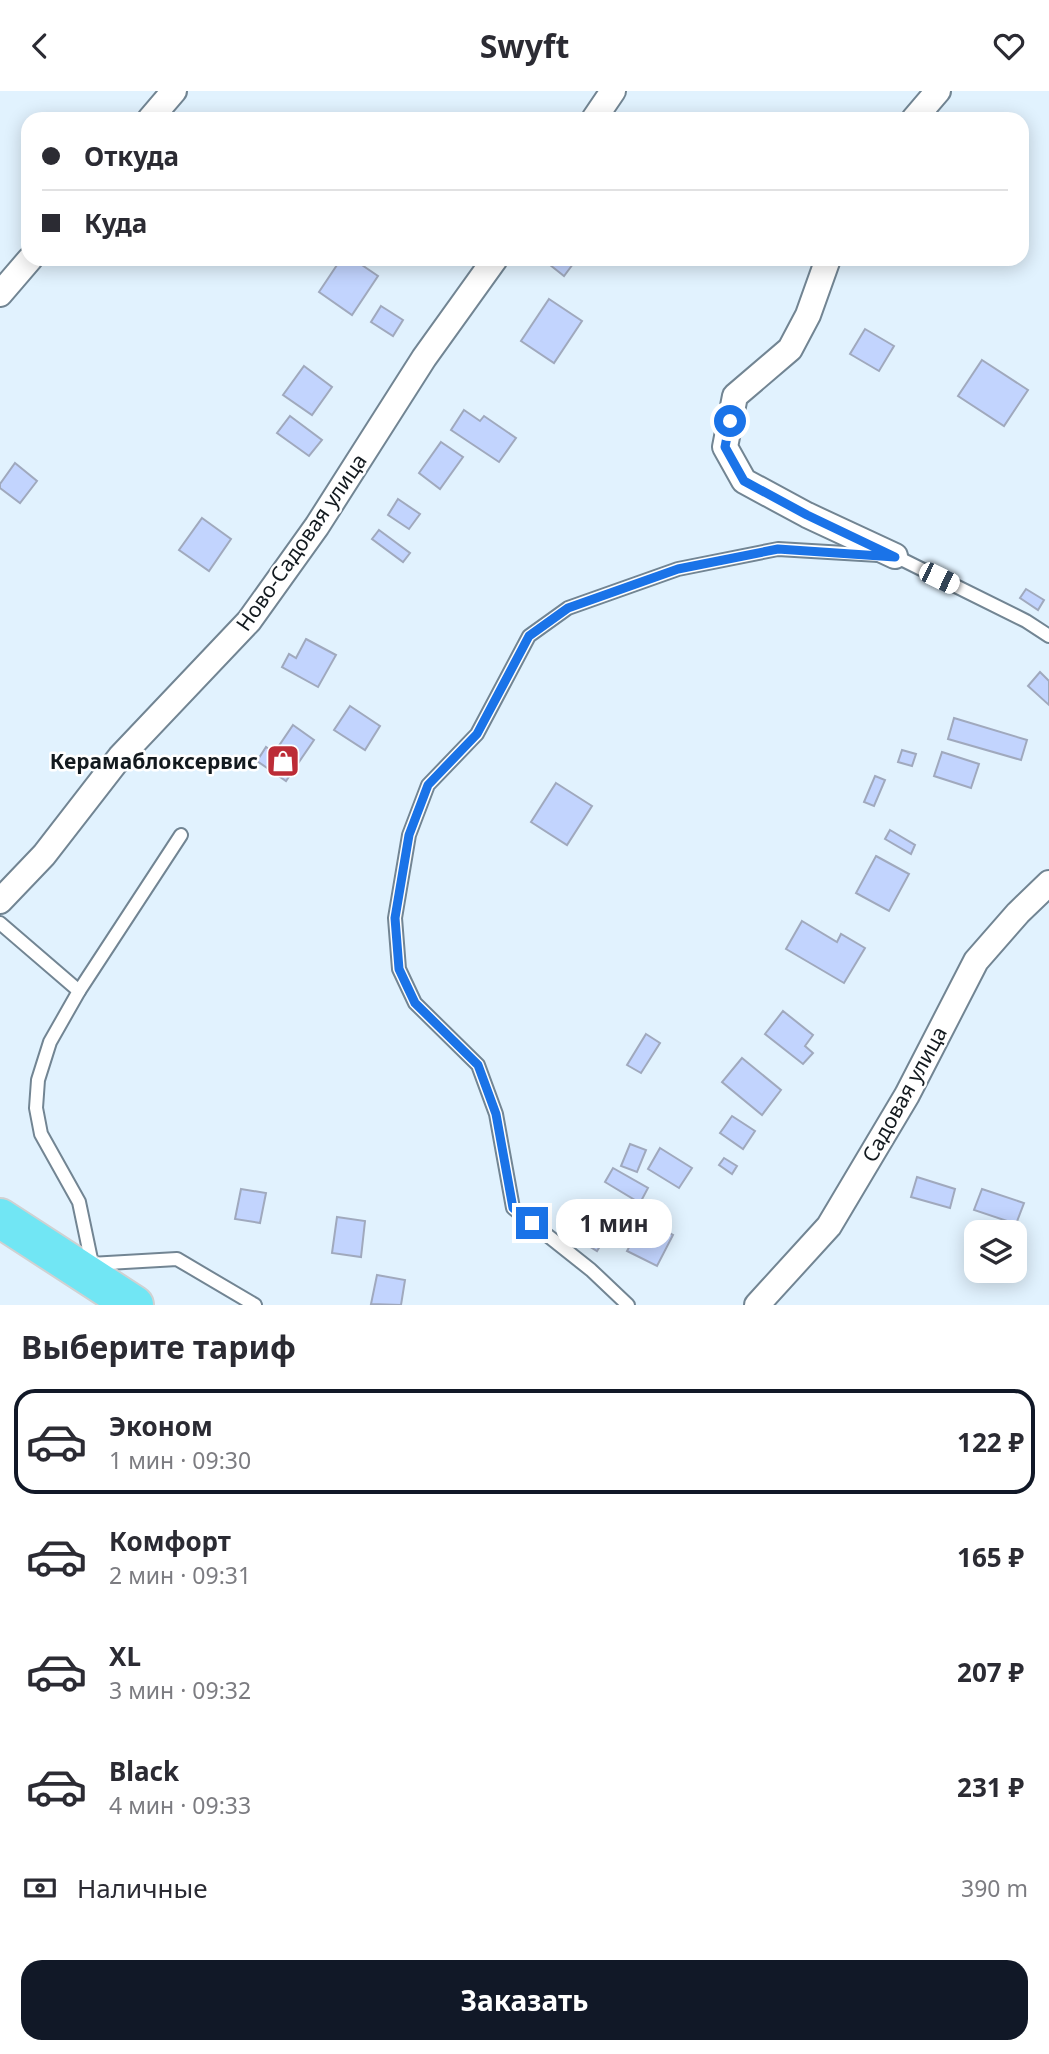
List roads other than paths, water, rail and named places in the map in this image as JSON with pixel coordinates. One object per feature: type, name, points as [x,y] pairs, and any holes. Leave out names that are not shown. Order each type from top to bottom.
[{"type":"main road","points":[[0,1218],[82,1264],[134,1305]]},
{"type":"street","points":[[156,112],[174,91]]},
{"type":"street","points":[[599,112],[613,91]]},
{"type":"street","points":[[920,112],[939,91]]},
{"type":"street","points":[[0,294],[24,266]]},
{"type":"street","name":"Ново-Садовая улица","points":[[0,901],[44,855],[120,757],[249,621],[317,526],[424,358],[490,266]]},
{"type":"street","points":[[826,266],[808,315],[790,349],[735,396],[725,447],[744,481],[895,557]]},
{"type":"street","name":"Садовая улица","points":[[757,1305],[829,1226],[907,1095],[976,961],[1018,913],[1049,883]]},
{"type":"lane","points":[[628,1305],[591,1270],[513,1208],[496,1114],[478,1065],[415,1003],[399,969],[395,918],[409,835],[428,785],[477,734],[529,636],[568,608],[678,569],[778,549],[895,557],[1026,621],[1049,636]]},
{"type":"lane","points":[[181,835],[79,991],[50,1042],[38,1080],[36,1108],[41,1134],[79,1202],[82,1264],[177,1259],[255,1305]]},
{"type":"lane","points":[[0,923],[79,991]]},
{"type":"place","name":"Керамаблоксервис","points":[[283,761]]}]
